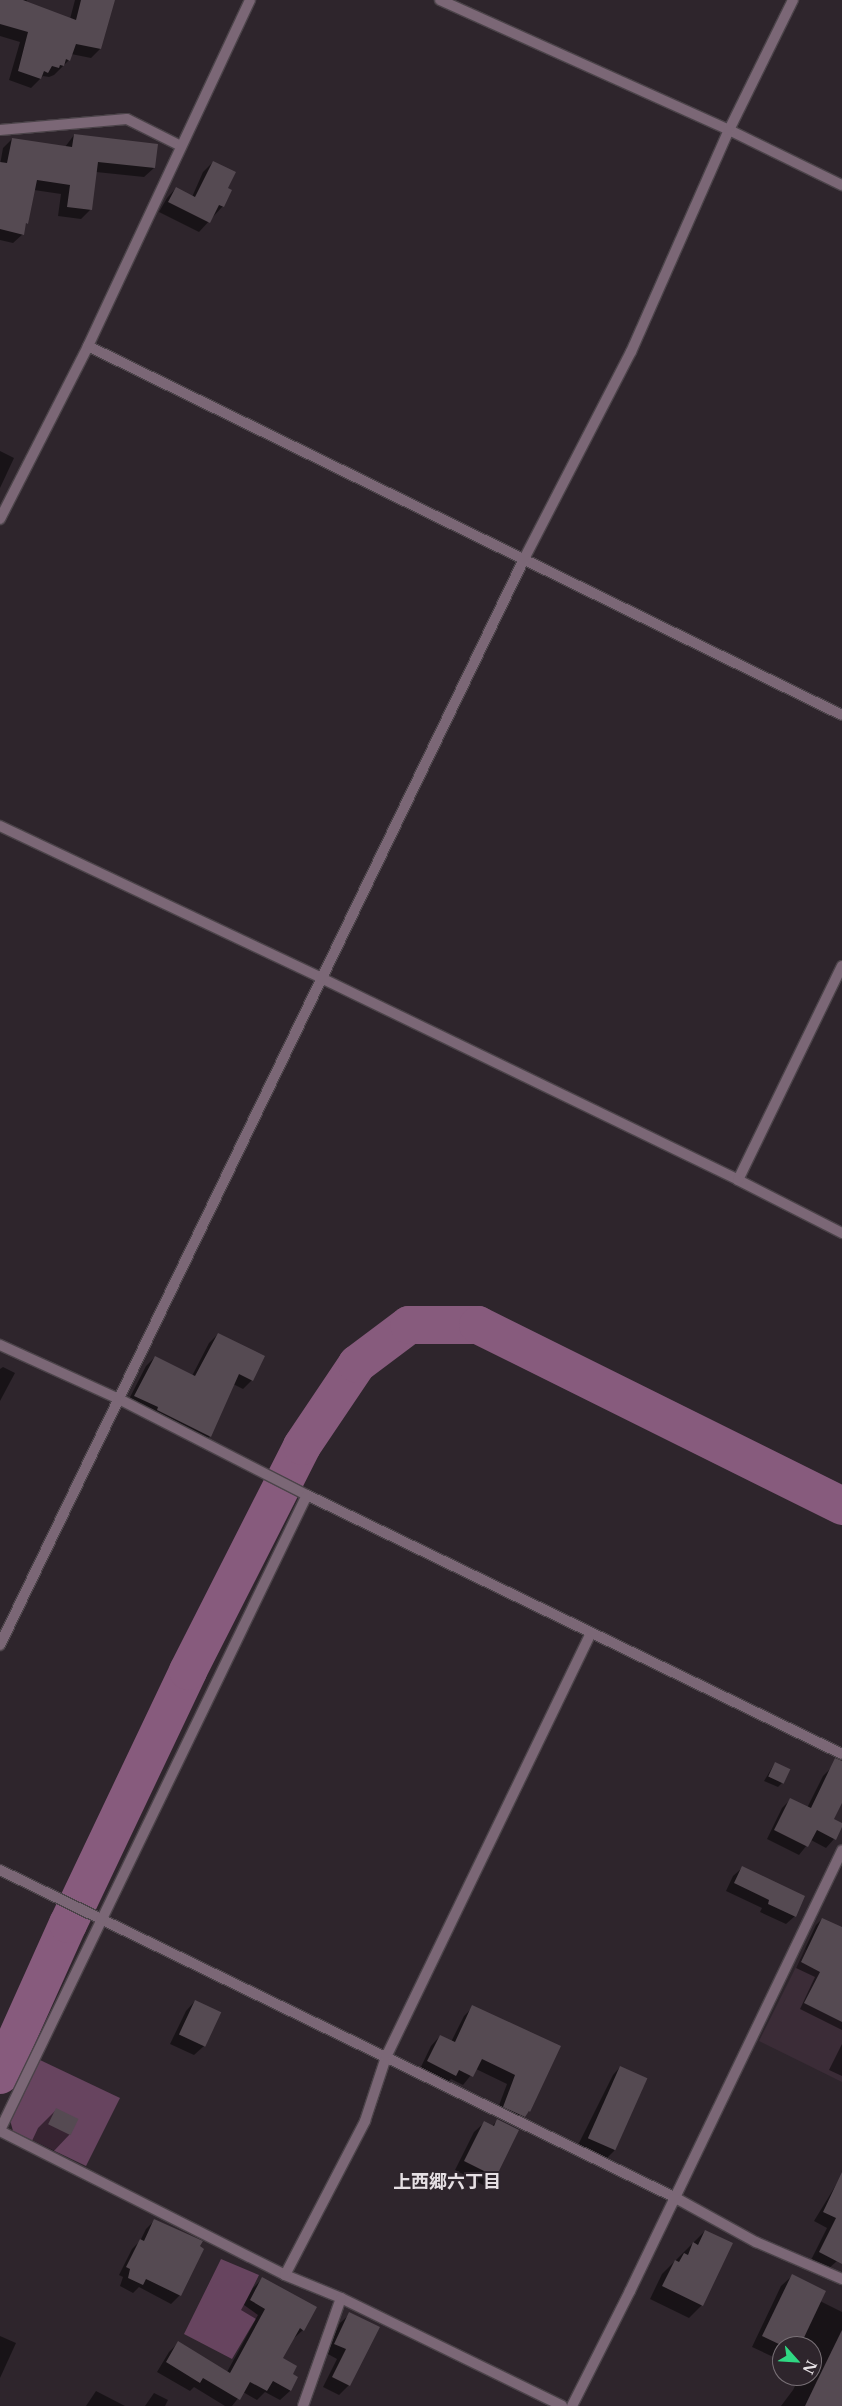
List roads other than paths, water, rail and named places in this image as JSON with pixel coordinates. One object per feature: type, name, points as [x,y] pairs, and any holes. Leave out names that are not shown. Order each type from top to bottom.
[{"type":"street","points":[[0,519],[88,346],[250,0]]},
{"type":"street","points":[[440,0],[729,130],[842,186]]},
{"type":"street","points":[[0,1646],[524,559],[631,352],[729,130],[793,0]]},
{"type":"street","points":[[0,130],[127,119],[181,146]]},
{"type":"street","points":[[88,346],[842,715]]},
{"type":"street","points":[[0,826],[321,978],[738,1180],[842,1233]]},
{"type":"street","points":[[738,1180],[842,966]]},
{"type":"street","points":[[0,1344],[119,1399],[302,1493],[842,1754]]},
{"type":"street","points":[[302,1493],[98,1917],[0,2131],[285,2275],[341,2298],[562,2406]]},
{"type":"street","points":[[285,2275],[365,2121],[386,2057],[591,1633]]},
{"type":"street","points":[[572,2406],[630,2291],[842,1850]]},
{"type":"street","points":[[0,1870],[66,1900],[674,2197],[756,2242],[842,2279]]},
{"type":"street","points":[[302,2406],[341,2298]]},
{"type":"waterway","points":[[0,2075],[68,1924],[188,1671],[302,1446],[357,1364],[409,1325],[478,1325],[842,1506]]},
{"type":"district","name":"上西郷六丁目","points":[[447,2182]]}]
